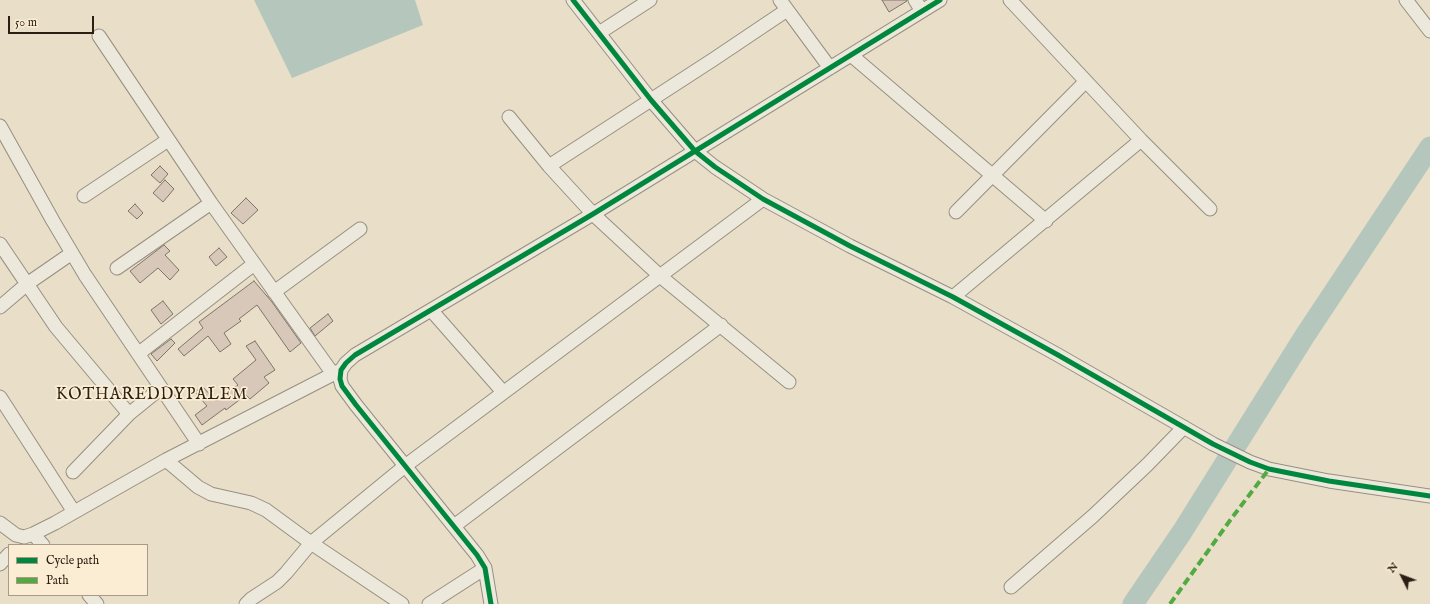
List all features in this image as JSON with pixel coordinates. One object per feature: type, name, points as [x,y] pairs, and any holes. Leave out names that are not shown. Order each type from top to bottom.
[{"type":"street","points":[[573,0],[651,100],[695,151],[715,167],[763,199],[850,246],[953,297],[1213,444],[1250,462],[1269,469],[1329,481],[1430,496]]},
{"type":"street","points":[[598,33],[650,0]]},
{"type":"street","points":[[915,0],[922,11]]},
{"type":"street","points":[[24,539],[166,460],[337,372],[355,355],[593,214],[940,0]]},
{"type":"street","points":[[1010,0],[1141,140],[1210,209]]},
{"type":"street","points":[[1406,0],[1430,32]]},
{"type":"street","points":[[549,166],[651,100],[783,5],[830,68]]},
{"type":"street","points":[[99,36],[168,140],[254,264],[274,292],[337,372],[342,386],[477,555],[485,568],[491,604]]},
{"type":"street","points":[[851,55],[993,174],[1046,221]]},
{"type":"street","points":[[956,212],[1086,81]]},
{"type":"street","points":[[509,117],[549,166],[593,214],[660,276],[789,382]]},
{"type":"street","points":[[0,126],[97,294],[199,444]]},
{"type":"street","points":[[84,196],[168,140]]},
{"type":"street","points":[[953,297],[1046,221],[1141,140]]},
{"type":"street","points":[[246,604],[277,582],[311,543],[405,466],[763,199]]},
{"type":"street","points":[[117,268],[211,203]]},
{"type":"street","points":[[274,292],[360,229]]},
{"type":"street","points":[[0,244],[56,327],[129,414]]},
{"type":"street","points":[[0,307],[27,284],[72,253]]},
{"type":"street","points":[[138,354],[254,264]]},
{"type":"street","points":[[431,310],[503,392]]},
{"type":"street","points":[[454,526],[721,325]]},
{"type":"street","points":[[73,472],[129,414],[161,388]]},
{"type":"street","points":[[0,397],[74,512]]},
{"type":"street","points":[[1011,587],[1093,516],[1147,465],[1184,427]]},
{"type":"street","points":[[166,460],[198,487],[211,494],[251,503],[266,510],[311,543],[402,604]]},
{"type":"street","points":[[0,523],[16,535],[40,544]]},
{"type":"street","points":[[0,564],[8,555]]},
{"type":"street","points":[[429,604],[485,568]]},
{"type":"street","points":[[90,596],[97,604]]},
{"type":"shaded area","points":[[254,0],[415,0],[423,25],[292,78]]},
{"type":"building","points":[[882,0],[907,0],[907,1],[889,12]]},
{"type":"building","points":[[160,166],[168,174],[160,183],[151,175]]},
{"type":"building","points":[[165,180],[174,189],[163,202],[153,193]]},
{"type":"building","points":[[246,198],[258,210],[243,224],[231,213]]},
{"type":"building","points":[[135,204],[143,213],[137,219],[128,211]]},
{"type":"building","points":[[164,245],[170,251],[165,255],[179,270],[170,280],[158,268],[140,283],[130,271]]},
{"type":"building","points":[[219,248],[227,257],[216,266],[209,257]]},
{"type":"building","points":[[254,281],[272,302],[301,343],[290,352],[257,305],[239,319],[241,321],[224,333],[231,344],[220,352],[208,336],[184,356],[178,349],[203,328],[199,322]]},
{"type":"building","points":[[163,301],[173,314],[161,324],[151,310]]},
{"type":"building","points":[[328,314],[333,321],[315,336],[310,328]]},
{"type":"building","points":[[171,339],[175,343],[157,361],[151,354]]},
{"type":"building","points":[[255,341],[275,370],[264,377],[269,383],[250,399],[246,395],[202,425],[195,415],[207,406],[195,392],[202,386],[216,401],[238,385],[233,379],[256,360],[246,346]]},
{"type":"waterway","points":[[1133,604],[1182,532],[1304,337],[1430,147]]},
{"type":"marked path","points":[[1170,604],[1269,469]]},
{"type":"cycle path","points":[[573,0],[651,100],[695,151],[715,167],[763,199],[850,246],[953,297],[1213,444],[1250,462],[1269,469],[1329,481],[1430,496]]},
{"type":"cycle path","points":[[491,604],[485,568],[477,555],[342,386],[340,379],[341,370],[346,363],[355,355],[593,214],[940,0]]},
{"type":"district","name":"KOTHAREDDYPALEM","points":[[152,396]]}]
